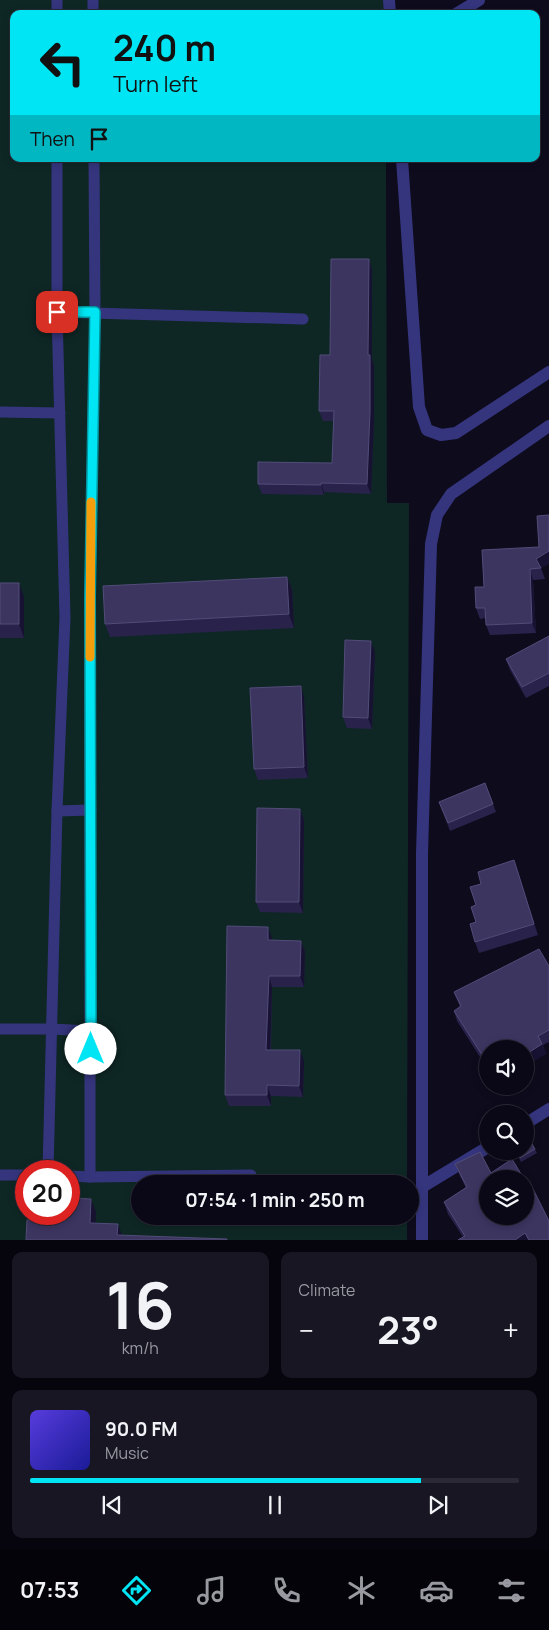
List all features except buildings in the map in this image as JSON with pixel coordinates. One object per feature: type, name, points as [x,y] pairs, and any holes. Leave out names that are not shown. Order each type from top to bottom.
[{"type":"street","points":[[463,10],[479,0]]},
{"type":"street","points":[[402,162],[419,407],[428,430],[441,435],[456,433],[549,372]]},
{"type":"street","points":[[422,1240],[422,854],[431,544],[437,515],[451,494],[549,426]]},
{"type":"street","points":[[534,1118],[549,1109]]},
{"type":"street","points":[[422,1187],[479,1152]]},
{"type":"lane","points":[[48,1160],[56,811],[65,618],[57,312],[57,162]]},
{"type":"lane","points":[[90,1177],[90,596],[95,312],[94,162]]},
{"type":"lane","points":[[57,312],[303,319]]},
{"type":"lane","points":[[0,412],[60,412]]},
{"type":"lane","points":[[56,811],[91,810]]},
{"type":"lane","points":[[0,1028],[91,1031]]},
{"type":"lane","points":[[0,1175],[15,1174]]},
{"type":"lane","points":[[80,1177],[131,1176]]},
{"type":"green space","points":[[0,0],[385,0],[385,10],[10,10],[10,162],[386,162],[387,503],[409,503],[407,1175],[131,1175],[131,1225],[407,1225],[407,1240],[0,1240]]},
{"type":"slow traffic","points":[[90,657],[91,502]]},
{"type":"route","points":[[57,312],[95,312],[90,596],[91,1049]]}]
